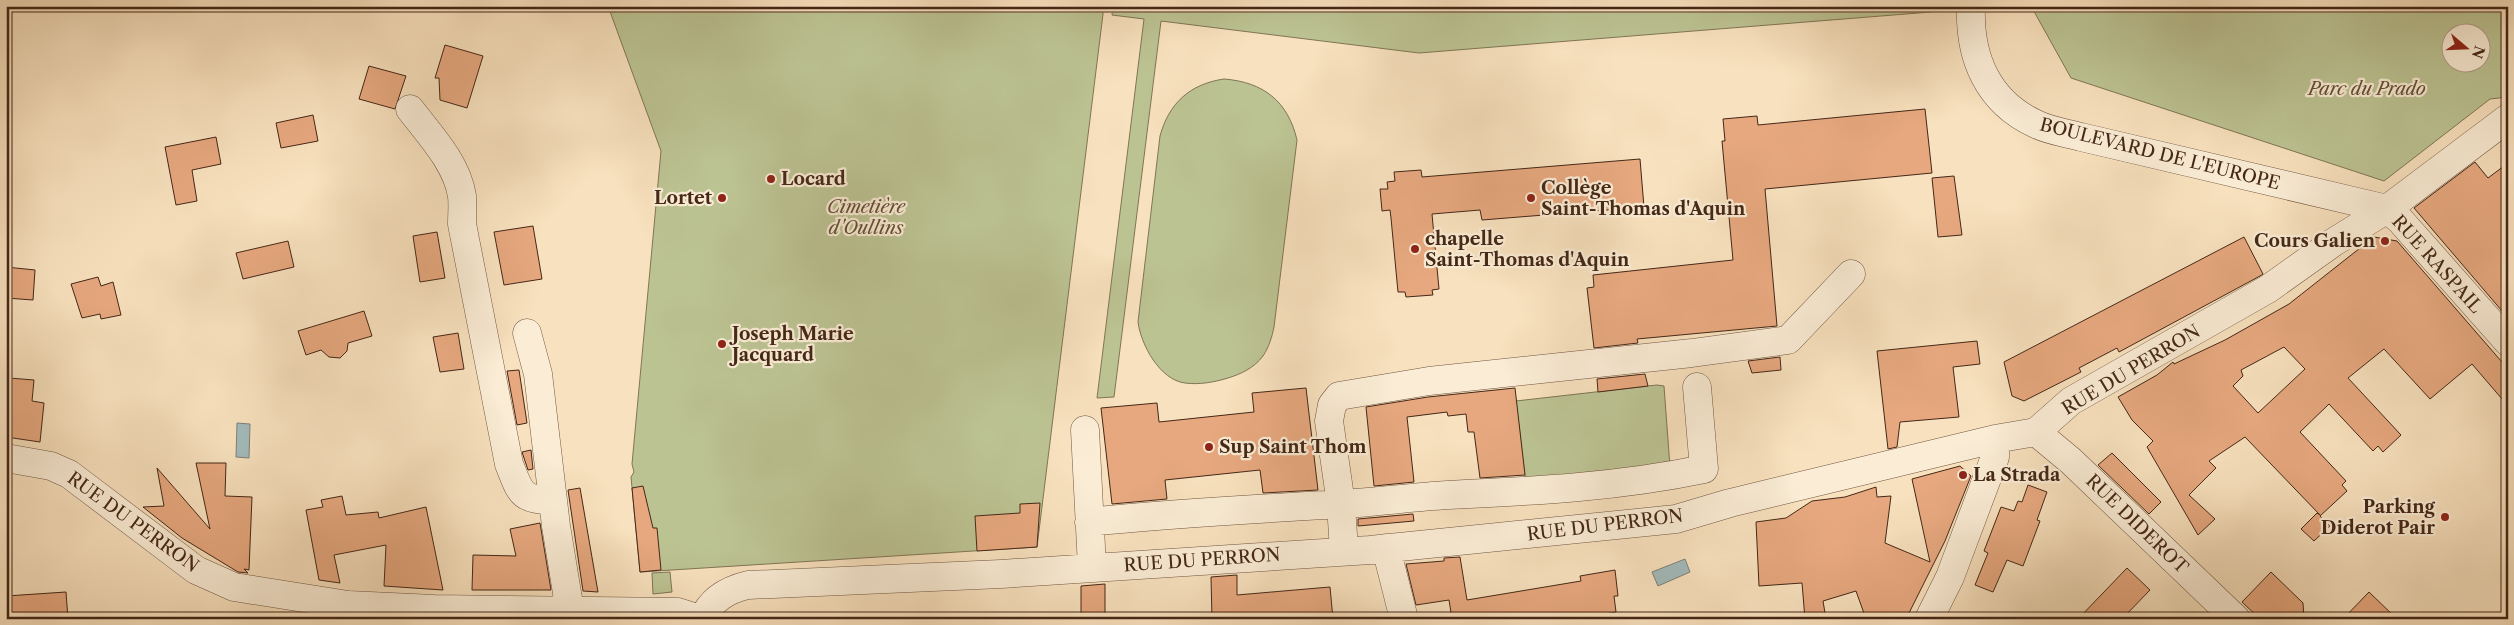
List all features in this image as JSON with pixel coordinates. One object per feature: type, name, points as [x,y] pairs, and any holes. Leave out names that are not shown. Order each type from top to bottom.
[{"type":"street","name":"BOULEVARD DE L'EUROPE","points":[[1972,6],[1972,35],[1979,62],[1990,89],[2004,105],[2036,125],[2387,209]]},
{"type":"street","points":[[410,108],[440,148],[456,176],[462,197],[462,224],[509,464],[520,493],[535,501],[552,500]]},
{"type":"street","name":"RUE DU PERRON","points":[[6,458],[51,466],[70,474],[196,570],[234,587],[348,605],[434,609],[570,610],[689,617],[731,589],[748,585],[1344,552],[1676,519],[1730,502],[1995,439],[2036,432],[2071,402],[2268,290],[2334,242],[2387,209],[2508,118]]},
{"type":"street","name":"BOULEVARD DE L'EUROPE","points":[[2308,190],[2323,202],[2331,212],[2335,226],[2334,242]]},
{"type":"street","name":"RUE RASPAIL","points":[[2387,209],[2400,220],[2503,329]]},
{"type":"street","points":[[1344,552],[1341,504],[1329,421],[1332,405],[1339,396],[1411,383],[1693,371],[1788,340],[1850,274]]},
{"type":"street","points":[[527,333],[538,374],[552,500],[570,610]]},
{"type":"street","points":[[1089,522],[1165,514],[1446,496],[1541,492],[1624,482],[1704,469],[1693,371]]},
{"type":"street","points":[[1085,430],[1092,567]]},
{"type":"street","name":"RUE DIDEROT","points":[[2036,432],[2071,461],[2236,619]]},
{"type":"street","points":[[1929,619],[1950,578],[1995,457],[1995,439]]},
{"type":"street","points":[[1386,548],[1404,619]]},
{"type":"green space","name":"Cimetière d'Oullins","points":[[608,6],[1104,6],[1037,547],[640,572],[631,477],[634,472],[632,464],[661,151]]},
{"type":"green space","points":[[1113,6],[1930,6],[1931,12],[1419,53],[1161,21],[1114,397],[1097,398],[1144,19],[1112,15]]},
{"type":"green space","name":"Parc du Prado","points":[[2031,6],[2508,6],[2508,97],[2490,99],[2384,181],[2071,78]]},
{"type":"green space","points":[[1224,79],[1251,84],[1272,96],[1287,114],[1297,140],[1274,327],[1267,349],[1256,364],[1247,370],[1218,381],[1190,384],[1176,380],[1168,375],[1153,360],[1143,341],[1138,322],[1160,136],[1164,124],[1175,105],[1191,91],[1201,85]]},
{"type":"green space","points":[[1657,385],[1664,386],[1670,467],[1526,485],[1516,401]]},
{"type":"green space","points":[[670,572],[672,592],[653,594],[652,573]]},
{"type":"water","points":[[237,423],[250,424],[249,458],[236,457]]},
{"type":"water","points":[[1685,559],[1690,572],[1658,586],[1652,572]]},
{"type":"building","points":[[445,45],[483,56],[467,108],[440,100],[439,78],[435,78]]},
{"type":"building","points":[[369,66],[406,76],[395,109],[359,99]]},
{"type":"building","points":[[1925,109],[1932,173],[1765,189],[1777,326],[1637,339],[1638,343],[1594,348],[1587,288],[1594,287],[1593,275],[1733,260],[1722,141],[1725,141],[1723,119],[1757,116],[1758,125]]},
{"type":"building","points":[[313,115],[318,141],[281,148],[276,123]]},
{"type":"building","points":[[216,137],[221,164],[192,170],[197,201],[176,205],[165,147]]},
{"type":"building","points":[[1640,159],[1644,207],[1482,220],[1480,210],[1432,214],[1439,289],[1432,290],[1433,295],[1406,297],[1405,292],[1398,292],[1390,210],[1382,211],[1380,189],[1388,189],[1387,182],[1395,181],[1394,172],[1421,170],[1422,177]]},
{"type":"building","points":[[2475,162],[2488,178],[2508,163],[2508,318],[2414,208]]},
{"type":"building","points":[[1954,176],[1962,235],[1938,237],[1932,178]]},
{"type":"building","points":[[533,226],[542,279],[504,285],[494,232]]},
{"type":"building","points":[[437,232],[445,278],[420,282],[413,236]]},
{"type":"building","points":[[2244,237],[2263,274],[2119,352],[2117,348],[2079,368],[2081,372],[2024,401],[2012,396],[2004,362]]},
{"type":"building","points":[[2374,237],[2397,241],[2508,369],[2508,406],[2472,364],[2430,399],[2384,349],[2348,378],[2401,435],[2383,452],[2378,446],[2373,451],[2329,404],[2300,432],[2346,481],[2342,485],[2347,491],[2320,516],[2330,526],[2314,541],[2301,529],[2317,513],[2320,515],[2245,437],[2209,461],[2216,468],[2189,495],[2215,519],[2198,535],[2147,447],[2153,441],[2132,420],[2118,397],[2157,375],[2173,362],[2174,364],[2225,340],[2289,304]],"holes":[[[2284,347],[2305,369],[2258,413],[2233,386],[2243,376],[2241,370]]]},
{"type":"building","points":[[288,241],[294,267],[243,279],[236,253]]},
{"type":"building","points":[[6,267],[35,270],[33,300],[6,298]]},
{"type":"building","points":[[98,277],[101,286],[113,282],[121,315],[101,319],[100,314],[82,318],[71,284]]},
{"type":"building","points":[[364,311],[372,336],[348,343],[347,351],[340,358],[329,357],[321,350],[306,355],[298,331]]},
{"type":"building","points":[[458,333],[464,369],[440,372],[433,337]]},
{"type":"building","points":[[1977,341],[1980,364],[1953,367],[1959,417],[1900,422],[1897,447],[1888,449],[1877,351]]},
{"type":"building","points":[[1780,357],[1781,370],[1752,373],[1748,361]]},
{"type":"building","points":[[519,370],[527,423],[517,425],[507,371]]},
{"type":"building","points":[[1645,374],[1648,386],[1598,392],[1597,379]]},
{"type":"building","points":[[9,378],[34,380],[32,401],[44,403],[40,442],[6,437]]},
{"type":"building","name":"Sup Saint Thom","points":[[1306,388],[1318,490],[1263,493],[1260,470],[1165,480],[1167,499],[1112,504],[1101,408],[1157,403],[1159,422],[1254,412],[1252,393]]},
{"type":"building","points":[[1515,388],[1525,475],[1480,478],[1474,432],[1468,432],[1466,414],[1448,416],[1447,412],[1407,417],[1414,482],[1374,486],[1366,407],[1428,397]]},
{"type":"building","points":[[531,450],[533,469],[528,470],[522,452]]},
{"type":"building","points":[[2112,453],[2161,502],[2149,514],[2098,465]]},
{"type":"building","points":[[196,463],[226,463],[225,496],[252,497],[249,570],[244,569],[248,573],[238,572],[182,538],[143,507],[164,506],[157,468],[210,529]]},
{"type":"building","points":[[1960,466],[1971,476],[1945,541],[1906,619],[1866,619],[1856,591],[1823,601],[1826,619],[1805,619],[1802,583],[1759,586],[1756,522],[1786,518],[1812,501],[1845,497],[1876,487],[1877,497],[1891,496],[1885,543],[1930,562],[1912,479]]},
{"type":"building","points":[[2028,485],[2047,492],[2037,520],[2040,521],[2023,566],[2007,560],[1993,592],[1975,585],[1988,553],[1984,551],[2001,507],[2014,511],[2018,501],[2022,502]]},
{"type":"building","points":[[643,486],[653,528],[657,528],[661,570],[640,572],[632,488]]},
{"type":"building","points":[[580,488],[598,592],[583,591],[568,490]]},
{"type":"building","points":[[342,496],[346,515],[378,512],[379,518],[426,507],[443,590],[384,586],[386,545],[334,555],[340,583],[319,580],[306,510],[323,507],[321,500]]},
{"type":"building","points":[[1040,503],[1037,547],[977,551],[975,516],[1020,513],[1020,504]]},
{"type":"building","points":[[1413,514],[1414,521],[1358,526],[1358,519]]},
{"type":"building","points":[[540,523],[551,590],[472,590],[473,555],[516,556],[510,529]]},
{"type":"building","points":[[1460,557],[1467,600],[1581,581],[1580,576],[1615,570],[1618,596],[1614,596],[1616,612],[1575,619],[1452,619],[1449,600],[1416,605],[1406,564],[1444,561],[1444,558]]},
{"type":"building","points":[[2127,568],[2150,590],[2122,619],[2078,619]]},
{"type":"building","points":[[2271,572],[2303,603],[2304,619],[2260,619],[2242,602]]},
{"type":"building","points":[[1237,575],[1237,595],[1330,587],[1333,619],[1212,619],[1211,577]]},
{"type":"building","points":[[1105,584],[1105,619],[1081,619],[1081,586]]},
{"type":"building","points":[[66,592],[68,619],[6,619],[6,596]]},
{"type":"building","points":[[2369,592],[2397,619],[2343,619]]},
{"type":"place","name":"Locard","points":[[771,179]]},
{"type":"place","name":"Lortet","points":[[722,198]]},
{"type":"place","name":"Collège Saint-Thomas d'Aquin","points":[[1531,198]]},
{"type":"place","name":"Cours Galien","points":[[2385,241]]},
{"type":"place","name":"chapelle Saint-Thomas d'Aquin","points":[[1415,249]]},
{"type":"place","name":"Joseph Marie Jacquard","points":[[722,344]]},
{"type":"place","name":"Sup Saint Thom","points":[[1209,447]]},
{"type":"place","name":"La Strada","points":[[1963,475]]},
{"type":"place","name":"Parking Diderot Pair","points":[[2445,517]]}]
